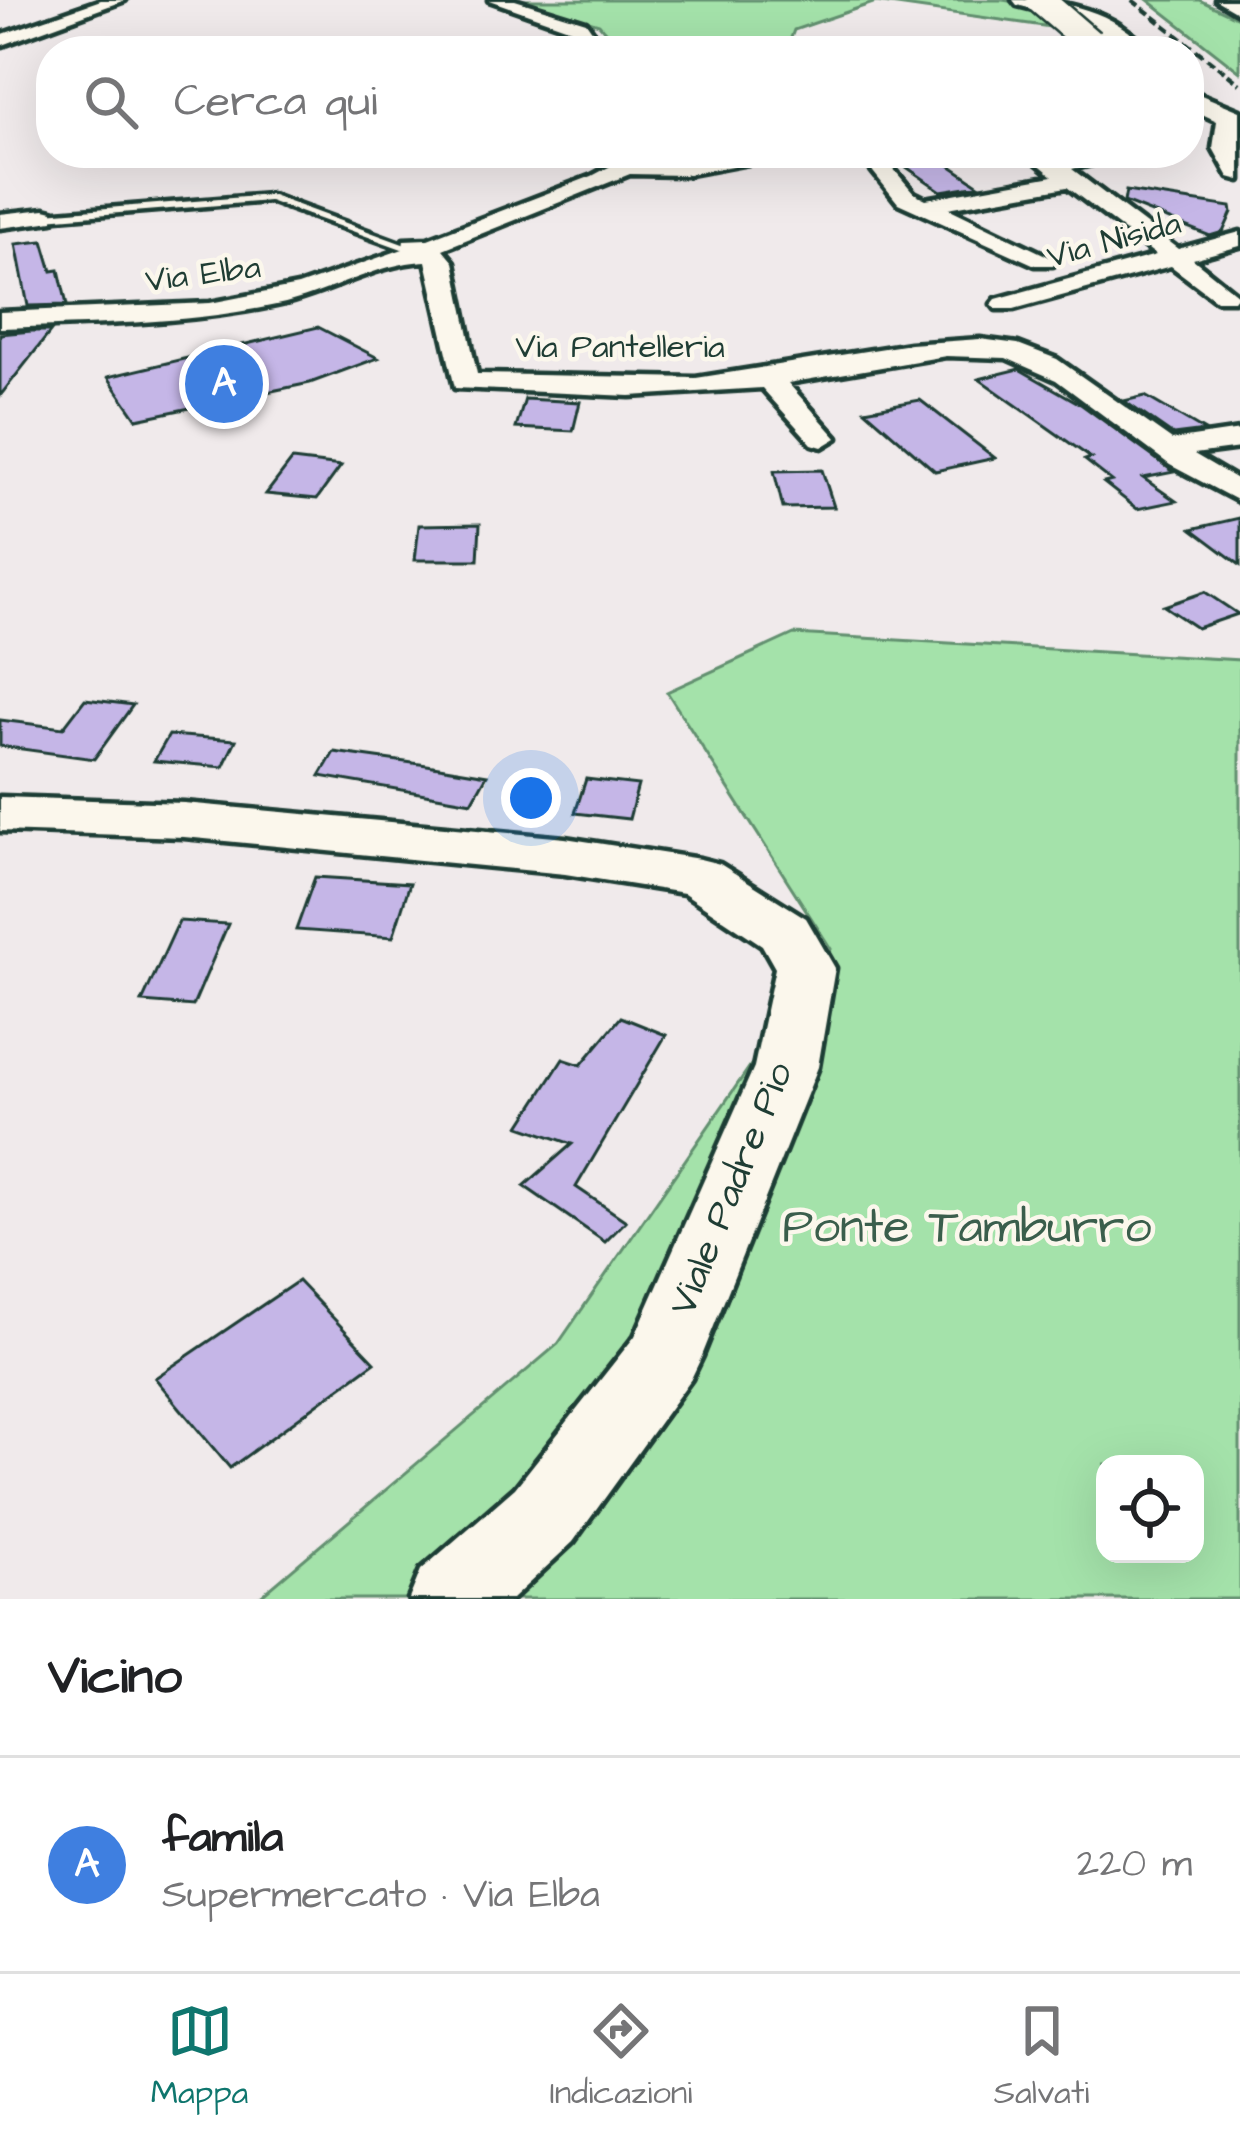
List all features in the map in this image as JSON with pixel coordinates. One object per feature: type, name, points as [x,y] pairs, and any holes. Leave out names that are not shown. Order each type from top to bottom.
[{"type":"street","points":[[0,41],[118,0]]},
{"type":"street","points":[[497,0],[580,26],[587,36]]},
{"type":"street","points":[[1025,0],[1092,36]]},
{"type":"street","points":[[1040,0],[1093,36]]},
{"type":"street","points":[[1228,0],[1240,7]]},
{"type":"street","points":[[1204,101],[1228,113],[1233,122],[1228,148],[1240,174]]},
{"type":"street","points":[[1204,137],[1230,128]]},
{"type":"street","points":[[1204,147],[1240,174]]},
{"type":"street","name":"Via Elba","points":[[0,320],[210,311],[304,292],[625,168]]},
{"type":"street","points":[[621,170],[694,168]]},
{"type":"street","points":[[881,168],[906,198],[1045,260]]},
{"type":"street","points":[[1060,168],[1225,295]]},
{"type":"street","points":[[922,206],[1076,179]]},
{"type":"street","points":[[0,221],[45,216]]},
{"type":"street","name":"Via Nisida","points":[[1005,304],[1240,239]]},
{"type":"street","name":"Via Pantelleria","points":[[419,250],[442,262],[465,382],[650,389],[769,379],[979,346],[1043,362],[1093,391],[1168,449]]},
{"type":"street","points":[[769,379],[822,438]]},
{"type":"street","points":[[1168,449],[1240,439]]},
{"type":"street","points":[[1168,449],[1240,493]]},
{"type":"street","name":"Viale Padre Pio","points":[[0,814],[184,820],[566,856],[700,877],[785,932],[806,968],[786,1066],[664,1355],[544,1515],[452,1599]]},
{"type":"lane","points":[[45,216],[270,198],[419,250]]},
{"type":"green space","points":[[518,0],[1003,0],[1027,4],[1051,27],[876,2],[794,30],[792,36],[609,36],[599,24]]},
{"type":"green space","points":[[1148,0],[1199,0],[1240,19],[1240,72],[1204,44],[1204,36],[1194,36]]},
{"type":"green space","name":"Ponte Tamburro","points":[[794,634],[1240,660],[1240,1599],[257,1599],[558,1344],[831,949],[667,692]]},
{"type":"building","points":[[908,168],[954,168],[979,185],[941,191]]},
{"type":"building","points":[[1126,191],[1231,207],[1232,212],[1223,232],[1210,236],[1124,202]]},
{"type":"building","points":[[43,241],[52,271],[59,270],[67,305],[28,306],[16,244]]},
{"type":"building","points":[[318,327],[378,358],[310,383],[137,419],[108,377]]},
{"type":"building","points":[[51,331],[0,396],[0,334]]},
{"type":"building","points":[[1019,369],[1082,405],[1174,472],[1143,478],[1176,501],[1137,509],[1104,483],[1112,481],[1085,460],[1091,458],[979,379]]},
{"type":"building","points":[[1145,396],[1205,431],[1173,435],[1124,401]]},
{"type":"building","points":[[525,399],[580,402],[573,431],[516,428]]},
{"type":"building","points":[[920,400],[995,458],[935,471],[865,410]]},
{"type":"building","points":[[292,460],[341,466],[317,499],[266,494]]},
{"type":"building","points":[[822,470],[834,507],[783,508],[774,471]]},
{"type":"building","points":[[1240,518],[1240,565],[1192,529]]},
{"type":"building","points":[[480,524],[478,560],[415,560],[419,525]]},
{"type":"building","points":[[1205,592],[1238,614],[1197,628],[1164,606]]},
{"type":"building","points":[[85,699],[133,705],[94,759],[0,746],[0,720],[63,728]]},
{"type":"building","points":[[169,735],[236,740],[223,767],[154,761]]},
{"type":"building","points":[[334,752],[487,775],[472,802],[320,776]]},
{"type":"building","points":[[586,779],[638,785],[629,819],[575,813]]},
{"type":"building","points":[[315,877],[410,883],[393,937],[296,930]]},
{"type":"building","points":[[179,921],[228,924],[193,1006],[142,1002]]},
{"type":"building","points":[[621,1017],[666,1035],[576,1187],[626,1221],[605,1242],[524,1186],[572,1144],[520,1126],[563,1059],[581,1065]]},
{"type":"building","points":[[298,1281],[375,1362],[230,1468],[155,1378]]},
{"type":"railway","points":[[1132,0],[1178,36]]},
{"type":"railway","points":[[1204,56],[1240,84]]},
{"type":"place","name":"famila","points":[[224,384]]}]
